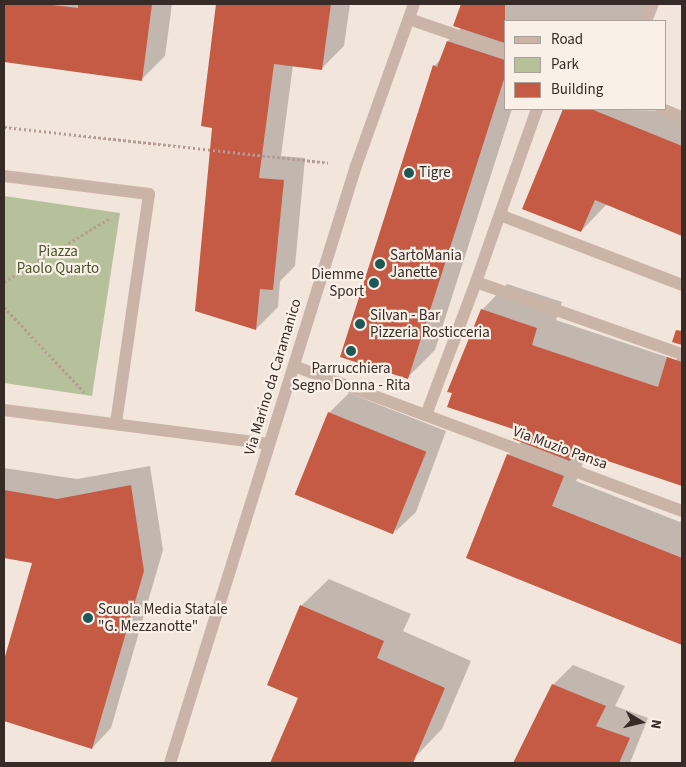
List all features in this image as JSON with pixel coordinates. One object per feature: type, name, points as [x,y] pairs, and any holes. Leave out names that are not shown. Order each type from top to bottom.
[{"type":"street","name":"Via Marino da Caramanico","points":[[170,763],[356,166],[414,4]]},
{"type":"street","points":[[646,20],[653,4]]},
{"type":"street","points":[[409,19],[503,51]]},
{"type":"street","points":[[426,415],[476,282],[537,110]]},
{"type":"street","points":[[664,110],[682,117]]},
{"type":"street","points":[[4,176],[150,194],[116,424]]},
{"type":"street","points":[[500,215],[682,286]]},
{"type":"street","points":[[476,282],[682,354]]},
{"type":"street","name":"Via Muzio Pansa","points":[[294,366],[682,511]]},
{"type":"street","points":[[4,410],[269,444]]},
{"type":"path","points":[[4,127],[356,166]]},
{"type":"path","points":[[4,282],[150,194]]},
{"type":"path","points":[[4,307],[116,424]]},
{"type":"green space","name":"Piazza Paolo Quarto","points":[[4,196],[120,213],[92,396],[4,383]]},
{"type":"building","points":[[4,4],[44,4],[78,8],[78,4],[152,4],[142,81],[4,62]]},
{"type":"building","points":[[216,4],[331,4],[322,70],[274,64],[259,178],[284,180],[273,290],[260,289],[256,330],[195,311],[212,128],[201,126]]},
{"type":"building","points":[[461,4],[505,4],[503,42],[453,26]]},
{"type":"building","points":[[447,41],[503,59],[503,82],[408,379],[340,357],[433,65],[437,67]]},
{"type":"building","points":[[563,110],[593,110],[682,146],[682,236],[595,200],[581,232],[522,209]]},
{"type":"building","points":[[481,309],[537,328],[532,345],[658,387],[667,357],[682,362],[682,486],[575,450],[570,461],[513,439],[516,430],[447,407],[452,393],[447,392]]},
{"type":"building","points":[[676,330],[682,331],[682,345],[672,342]]},
{"type":"building","points":[[328,412],[426,452],[393,534],[295,495]]},
{"type":"building","points":[[507,454],[564,476],[552,506],[682,558],[682,645],[466,558]]},
{"type":"building","points":[[131,485],[144,571],[92,749],[4,721],[4,660],[32,563],[4,558],[4,490],[57,499]]},
{"type":"building","points":[[300,605],[384,641],[377,658],[445,688],[413,763],[270,763],[298,698],[267,685]]},
{"type":"building","points":[[552,684],[606,706],[596,726],[630,738],[619,763],[513,763]]},
{"type":"place","name":"Tigre","points":[[409,173]]},
{"type":"place","name":"SartoMania Janette","points":[[380,264]]},
{"type":"place","name":"Diemme Sport","points":[[374,283]]},
{"type":"place","name":"Silvan - Bar Pizzeria Rosticceria","points":[[360,324]]},
{"type":"place","name":"Parrucchiera Segno Donna - Rita","points":[[351,351]]},
{"type":"place","name":"Scuola Media Statale \"G. Mezzanotte\"","points":[[88,618]]}]
